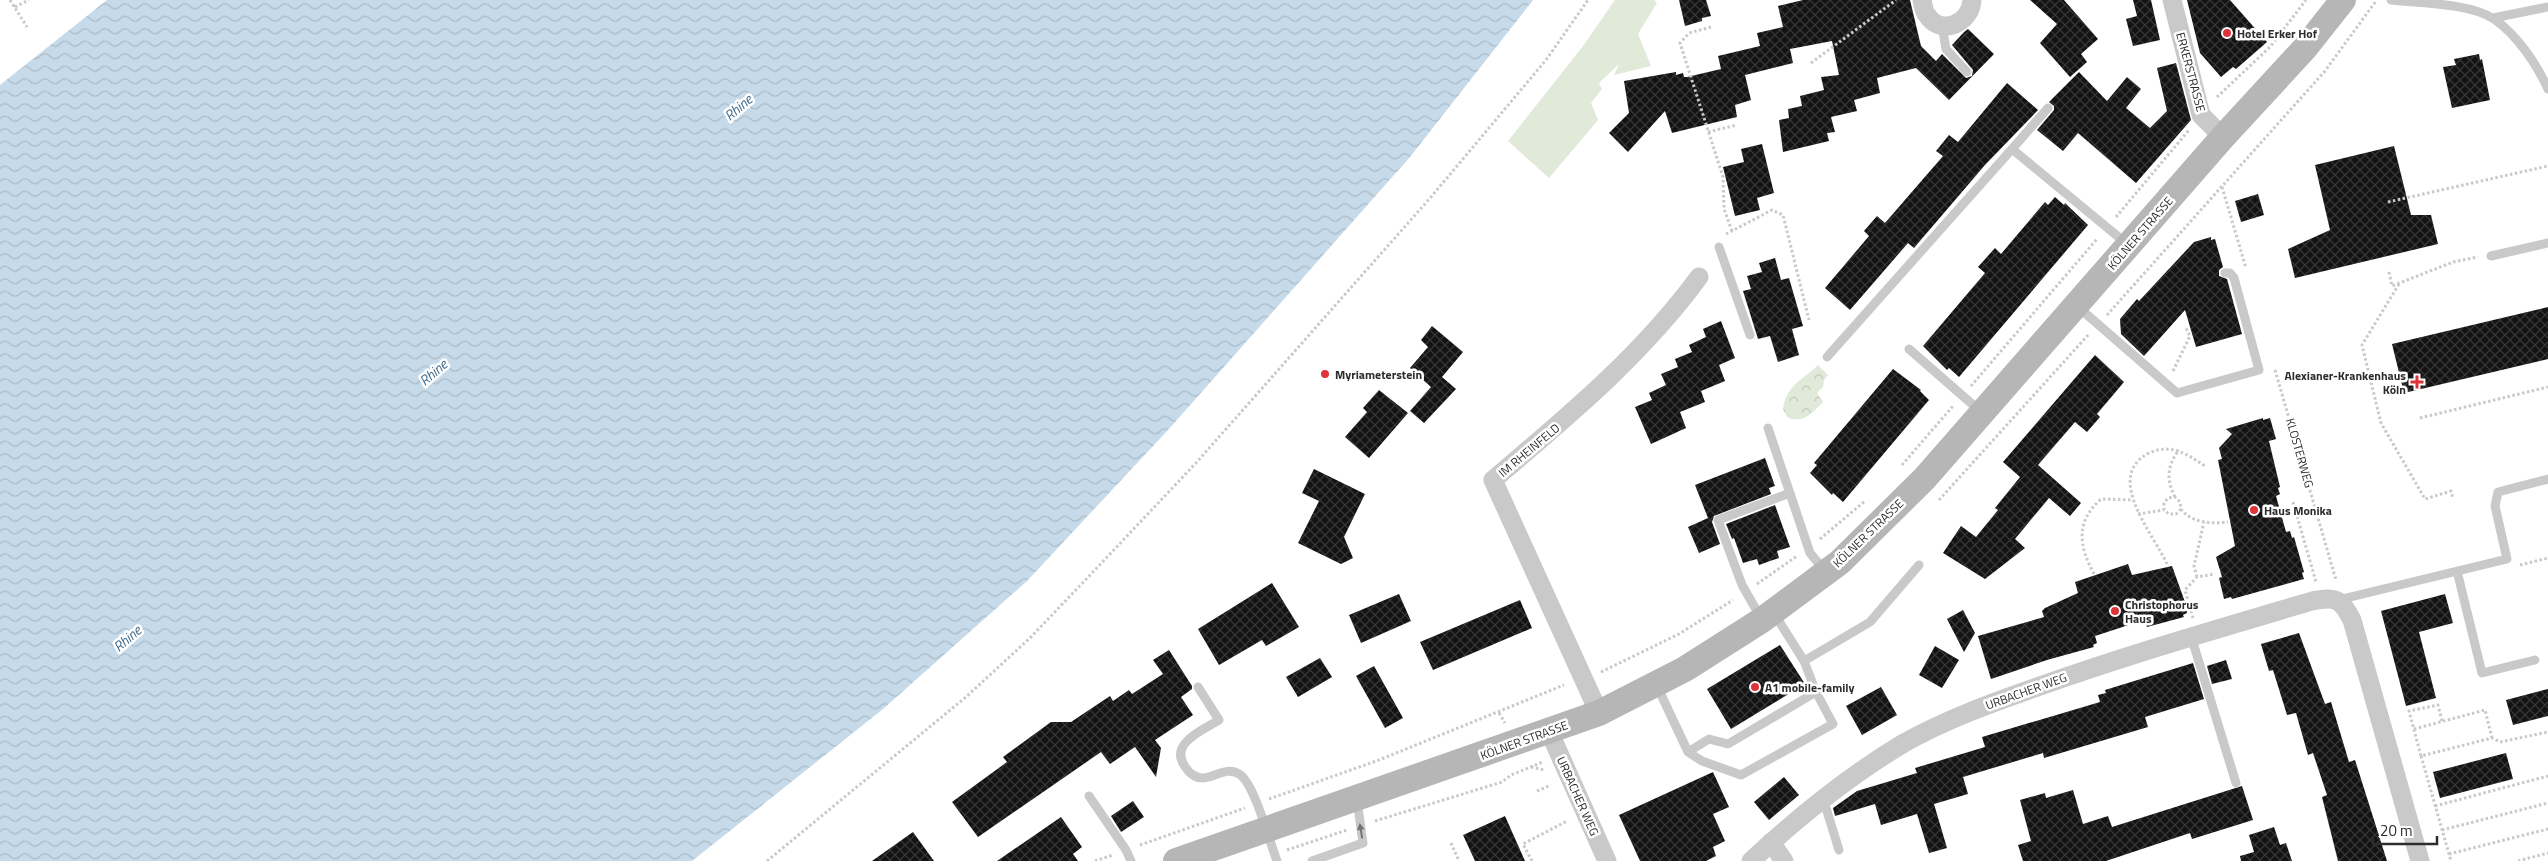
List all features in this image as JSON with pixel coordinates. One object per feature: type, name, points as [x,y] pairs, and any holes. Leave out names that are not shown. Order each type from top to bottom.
[{"type":"main road","name":"KÖLNER STRASSE","points":[[1176,861],[1599,713],[1656,685],[1767,616],[1840,562],[1925,478],[2223,137],[2305,48],[2342,0]]},
{"type":"street","points":[[1922,0],[1926,15],[1936,24],[1942,25],[1958,25],[1966,17],[1972,0]]},
{"type":"street","name":"ERKERSTRASSE","points":[[2172,0],[2202,115],[2223,137]]},
{"type":"street","name":"IM RHEINFELD","points":[[1599,713],[1493,480],[1619,371],[1673,313],[1699,277]]},
{"type":"street","points":[[2330,600],[2345,607],[2352,620],[2420,861]]},
{"type":"street","name":"URBACHER WEG","points":[[1751,861],[1771,842],[1854,775],[1906,743],[1954,719],[2075,674],[2195,635],[2330,600]]},
{"type":"street","name":"URBACHER WEG","points":[[1549,731],[1607,861]]},
{"type":"street","points":[[1771,842],[1784,861]]},
{"type":"lane","points":[[2391,0],[2465,9],[2493,18],[2518,42],[2548,89]]},
{"type":"lane","points":[[2493,18],[2548,7]]},
{"type":"lane","points":[[1942,25],[1946,49],[1967,72]]},
{"type":"lane","points":[[1827,357],[2048,108]]},
{"type":"lane","points":[[2012,149],[2129,246]]},
{"type":"lane","points":[[2491,256],[2548,243]]},
{"type":"lane","points":[[1719,247],[1750,335]]},
{"type":"lane","points":[[2076,306],[2177,393],[2259,370],[2234,278],[2230,273],[2225,272]]},
{"type":"lane","points":[[1909,348],[1982,413]]},
{"type":"lane","points":[[1768,428],[1810,552],[1826,572]]},
{"type":"lane","points":[[2330,600],[2507,559],[2495,506],[2498,492],[2548,479]]},
{"type":"lane","points":[[1656,685],[1688,752],[1702,761],[1741,775],[1833,724],[1816,692],[1804,661],[1742,585],[1718,520],[1790,494]]},
{"type":"lane","points":[[1804,661],[1870,622],[1919,565]]},
{"type":"lane","points":[[2457,571],[2482,673],[2535,660]]},
{"type":"lane","points":[[2195,635],[2236,783]]},
{"type":"lane","points":[[1198,687],[1220,720],[1187,740],[1182,746],[1181,758],[1184,767],[1195,776],[1202,778],[1228,771],[1240,774],[1254,794],[1276,858]]},
{"type":"lane","points":[[1688,752],[1709,739],[1728,744],[1816,692]]},
{"type":"lane","points":[[1089,796],[1126,850],[1130,861]]},
{"type":"lane","points":[[1312,861],[1363,843],[1357,798]]},
{"type":"lane","points":[[1820,802],[1826,808],[1839,850]]},
{"type":"path","points":[[10,0],[28,27]]},
{"type":"path","points":[[15,7],[29,0]]},
{"type":"path","points":[[767,861],[966,697],[1030,638],[1196,463],[1431,197],[1546,60],[1588,0]]},
{"type":"path","points":[[1811,63],[1896,0]]},
{"type":"path","points":[[1711,27],[1689,33],[1680,43],[1722,177],[1724,208],[1732,231]]},
{"type":"path","points":[[1708,132],[1737,125]]},
{"type":"path","points":[[2388,202],[2548,166]]},
{"type":"path","points":[[2222,187],[2247,272]]},
{"type":"path","points":[[1722,236],[1772,210],[1783,215],[1809,320]]},
{"type":"path","points":[[2389,272],[2392,286],[2453,262],[2491,256]]},
{"type":"path","points":[[2399,284],[2362,345],[2381,423],[2425,499],[2451,491],[2453,498]]},
{"type":"path","points":[[2167,384],[2190,336],[2185,326]]},
{"type":"path","name":"KLOSTERWEG","points":[[2275,368],[2336,577],[2330,600]]},
{"type":"path","points":[[2420,418],[2548,387]]},
{"type":"path","points":[[2167,564],[2160,547],[2138,514],[2132,500],[2130,473],[2138,461],[2161,449],[2179,450],[2206,466]]},
{"type":"path","points":[[2179,450],[2168,470],[2169,483],[2175,497],[2180,502],[2181,509],[2188,516],[2204,522],[2228,522]]},
{"type":"path","points":[[2164,510],[2164,503],[2168,498],[2175,497]]},
{"type":"path","points":[[2094,574],[2086,559],[2081,542],[2087,516],[2101,499],[2132,500]]},
{"type":"path","points":[[2293,502],[2330,600]]},
{"type":"path","points":[[2138,514],[2164,510],[2169,514],[2176,514],[2181,509]]},
{"type":"path","points":[[2197,577],[2194,566],[2204,522]]},
{"type":"path","points":[[2195,635],[2185,590],[2197,577],[2215,574]]},
{"type":"path","points":[[2442,721],[2438,705],[2409,711],[2451,861]]},
{"type":"path","points":[[2414,729],[2485,710],[2492,738]]},
{"type":"path","points":[[2421,756],[2492,738],[2500,742],[2548,732]]},
{"type":"path","points":[[1276,858],[1361,826],[1502,782],[1511,775]]},
{"type":"path","points":[[2435,806],[2548,776]]},
{"type":"path","points":[[2442,830],[2548,803]]},
{"type":"path","points":[[1532,861],[1523,844],[1568,821]]},
{"type":"path","points":[[2449,854],[2548,829]]},
{"type":"path","points":[[1451,843],[1459,861]]},
{"type":"path","points":[[2518,861],[2548,853]]},
{"type":"green space","points":[[1615,0],[1654,0],[1657,3],[1638,34],[1651,66],[1614,75],[1619,64],[1599,83],[1602,89],[1591,103],[1598,120],[1549,178],[1508,141],[1583,46]]},
{"type":"green space","points":[[1818,365],[1828,375],[1824,380],[1823,387],[1817,393],[1823,402],[1804,418],[1788,418],[1783,409],[1791,388]]},
{"type":"water","name":"Rhine","points":[[107,0],[1533,0],[1410,157],[1168,430],[1027,581],[883,709],[692,861],[0,861],[0,85]]},
{"type":"building","points":[[1679,0],[1706,0],[1711,16],[1685,26]]},
{"type":"building","points":[[1803,0],[1910,0],[1921,46],[1936,61],[1942,54],[1966,78],[1972,76],[1973,70],[1952,45],[1964,32],[1968,29],[1994,54],[1949,100],[1916,68],[1877,78],[1880,93],[1854,100],[1857,111],[1831,117],[1835,132],[1827,133],[1829,141],[1783,152],[1779,120],[1789,118],[1788,109],[1802,106],[1800,96],[1824,90],[1821,77],[1839,75],[1832,41],[1790,49],[1793,63],[1745,75],[1751,100],[1735,105],[1737,117],[1672,133],[1665,111],[1628,152],[1609,133],[1629,113],[1624,81],[1676,72],[1676,75],[1683,73],[1684,77],[1687,77],[1721,69],[1718,56],[1760,46],[1757,33],[1783,27],[1778,6]]},
{"type":"building","points":[[2030,0],[2064,0],[2098,39],[2081,54],[2087,62],[2070,77],[2040,43],[2057,24]]},
{"type":"building","points":[[2133,0],[2151,0],[2160,40],[2133,46],[2126,19],[2137,16]]},
{"type":"building","name":"Hotel Erker Hof","points":[[2187,0],[2230,0],[2267,42],[2236,69],[2233,67],[2221,77],[2200,53]]},
{"type":"building","points":[[2479,54],[2480,60],[2482,59],[2490,100],[2452,108],[2443,67],[2456,65],[2454,59]]},
{"type":"building","points":[[2176,63],[2191,120],[2136,183],[2078,133],[2063,151],[2037,130],[2054,110],[2054,106],[2049,102],[2079,72],[2107,101],[2127,77],[2141,89],[2126,108],[2150,128],[2167,111],[2157,68]]},
{"type":"building","points":[[2007,83],[2038,110],[1985,165],[1914,248],[1908,243],[1850,310],[1825,288],[1869,236],[1864,231],[1877,216],[1885,223],[1943,156],[1936,151],[1949,135],[1958,142]]},
{"type":"building","points":[[1762,144],[1774,193],[1757,198],[1760,210],[1735,216],[1723,167],[1744,162],[1741,149]]},
{"type":"building","points":[[2394,146],[2411,215],[2431,215],[2438,244],[2295,278],[2288,249],[2330,230],[2315,165]]},
{"type":"building","points":[[2258,194],[2264,215],[2241,222],[2235,201]]},
{"type":"building","points":[[2055,197],[2064,205],[2065,203],[2088,225],[1959,377],[1949,368],[1947,370],[1923,346],[1985,273],[1978,267],[1995,248],[2001,254],[2045,202],[2048,205]]},
{"type":"building","points":[[2211,237],[2211,240],[2215,239],[2223,267],[2219,270],[2219,276],[2227,279],[2242,334],[2196,347],[2185,310],[2144,356],[2121,334],[2120,319],[2137,299],[2139,301],[2194,242]]},
{"type":"building","points":[[1775,258],[1781,280],[1789,278],[1803,326],[1792,329],[1799,355],[1778,362],[1770,336],[1758,339],[1743,291],[1751,289],[1747,276],[1762,272],[1759,263]]},
{"type":"building","points":[[2548,307],[2548,359],[2404,393],[2392,344]]},
{"type":"building","points":[[1721,321],[1735,358],[1719,365],[1725,381],[1701,391],[1705,402],[1680,412],[1686,428],[1651,444],[1635,407],[1652,400],[1649,393],[1666,385],[1661,374],[1678,367],[1675,359],[1692,352],[1689,345],[1706,337],[1703,329]]},
{"type":"building","points":[[1432,326],[1463,352],[1442,377],[1456,389],[1424,423],[1410,411],[1431,387],[1410,368],[1428,347],[1421,340]]},
{"type":"building","points":[[2095,355],[2124,382],[2097,414],[2100,417],[2087,432],[2075,422],[2038,465],[2081,503],[2070,516],[2049,498],[2015,539],[2025,548],[1985,579],[1943,553],[1961,526],[1976,537],[1998,510],[1995,508],[2020,477],[2003,462]]},
{"type":"building","points":[[1893,369],[1921,390],[1929,400],[1843,502],[1833,493],[1832,495],[1810,473],[1817,465],[1814,463]]},
{"type":"building","points":[[1379,390],[1408,413],[1369,458],[1345,437],[1367,412],[1363,408]]},
{"type":"building","name":"Haus Monika","points":[[2263,418],[2263,420],[2270,418],[2276,439],[2269,441],[2280,487],[2278,488],[2280,494],[2276,496],[2286,532],[2290,531],[2292,538],[2294,537],[2304,572],[2302,573],[2304,579],[2232,599],[2231,597],[2224,599],[2219,578],[2222,577],[2216,557],[2235,546],[2218,460],[2222,459],[2219,448],[2232,434],[2226,429]]},
{"type":"building","points":[[1765,458],[1775,486],[1769,488],[1771,494],[1714,516],[1712,522],[1720,544],[1699,553],[1688,527],[1708,518],[1695,485]]},
{"type":"building","points":[[1314,469],[1365,494],[1344,537],[1353,558],[1341,564],[1298,543],[1319,501],[1302,493]]},
{"type":"building","points":[[1775,505],[1790,547],[1777,551],[1779,558],[1759,565],[1757,559],[1743,563],[1734,538],[1732,539],[1726,524]]},
{"type":"building","name":"Christophorus Haus","points":[[2128,564],[2132,575],[2172,566],[2185,602],[2187,613],[2183,615],[2184,617],[2147,627],[2144,620],[2095,636],[2097,643],[2093,645],[2094,647],[2047,660],[1991,679],[1978,636],[2044,617],[2042,611],[2045,608],[2078,593],[2075,582]]},
{"type":"building","points":[[1272,583],[1299,627],[1266,646],[1262,640],[1219,665],[1198,629]]},
{"type":"building","points":[[1399,594],[1411,621],[1361,643],[1349,615]]},
{"type":"building","points":[[2445,594],[2453,623],[2419,632],[2436,698],[2406,706],[2381,611]]},
{"type":"building","points":[[1520,600],[1532,628],[1433,670],[1420,642]]},
{"type":"building","points":[[1963,610],[1975,633],[1964,652],[1947,619]]},
{"type":"building","points":[[2299,633],[2325,704],[2331,702],[2349,762],[2355,760],[2387,861],[2338,861],[2322,797],[2327,795],[2313,753],[2308,755],[2296,713],[2287,715],[2273,670],[2269,671],[2261,644]]},
{"type":"building","name":"A1 mobile-family","points":[[1780,645],[1805,684],[1731,729],[1707,689]]},
{"type":"building","points":[[1935,646],[1959,660],[1942,688],[1919,675]]},
{"type":"building","points":[[1169,650],[1192,686],[1192,689],[1181,697],[1193,715],[1155,740],[1161,748],[1156,777],[1135,747],[1110,764],[1101,752],[978,837],[952,802],[1007,762],[1003,757],[1051,722],[1071,722],[1110,696],[1113,701],[1129,690],[1132,694],[1163,674],[1153,660]]},
{"type":"building","points":[[1320,658],[1332,677],[1298,697],[1286,677]]},
{"type":"building","points":[[2226,660],[2232,679],[2212,684],[2207,666]]},
{"type":"building","points":[[2193,663],[2204,699],[2145,717],[2148,727],[2044,758],[2043,753],[1963,777],[1968,794],[1934,804],[1947,848],[1929,853],[1917,814],[1881,825],[1875,804],[1835,816],[1833,808],[1857,791],[1917,773],[1915,768],[1985,747],[1982,737],[2100,702],[2098,695],[2106,693],[2105,690]]},
{"type":"building","points":[[1374,666],[1403,718],[1385,728],[1356,676]]},
{"type":"building","points":[[1881,687],[1897,715],[1862,735],[1846,706]]},
{"type":"building","points":[[2548,689],[2548,716],[2513,725],[2506,700]]},
{"type":"building","points":[[2506,753],[2513,779],[2440,798],[2433,772]]},
{"type":"building","points":[[1713,772],[1729,807],[1713,814],[1725,841],[1713,847],[1716,856],[1706,861],[1640,861],[1619,815]]},
{"type":"building","points":[[1784,777],[1799,795],[1769,820],[1754,802]]},
{"type":"building","points":[[2242,786],[2253,820],[2192,839],[2190,833],[2106,861],[2023,861],[2018,845],[2031,841],[2020,800],[2045,793],[2046,798],[2073,790],[2083,824],[2108,816],[2112,827]]},
{"type":"building","points":[[1133,801],[1144,817],[1121,832],[1111,816]]},
{"type":"building","points":[[1505,816],[1525,861],[1475,861],[1463,835]]},
{"type":"building","points":[[1061,817],[1082,847],[1073,854],[1078,861],[997,861]]},
{"type":"building","points":[[2274,827],[2280,845],[2286,843],[2292,861],[2241,861],[2240,856],[2254,852],[2249,835]]},
{"type":"building","points":[[913,832],[934,861],[872,861]]},
{"type":"place","name":"Hotel Erker Hof","points":[[2227,33]]},
{"type":"place","name":"Myriameterstein","points":[[1325,374]]},
{"type":"place","name":"Alexianer-Krankenhaus Köln","points":[[2417,382]]},
{"type":"place","name":"Haus Monika","points":[[2254,510]]},
{"type":"place","name":"Christophorus Haus","points":[[2115,611]]},
{"type":"place","name":"A1 mobile-family","points":[[1755,687]]}]
